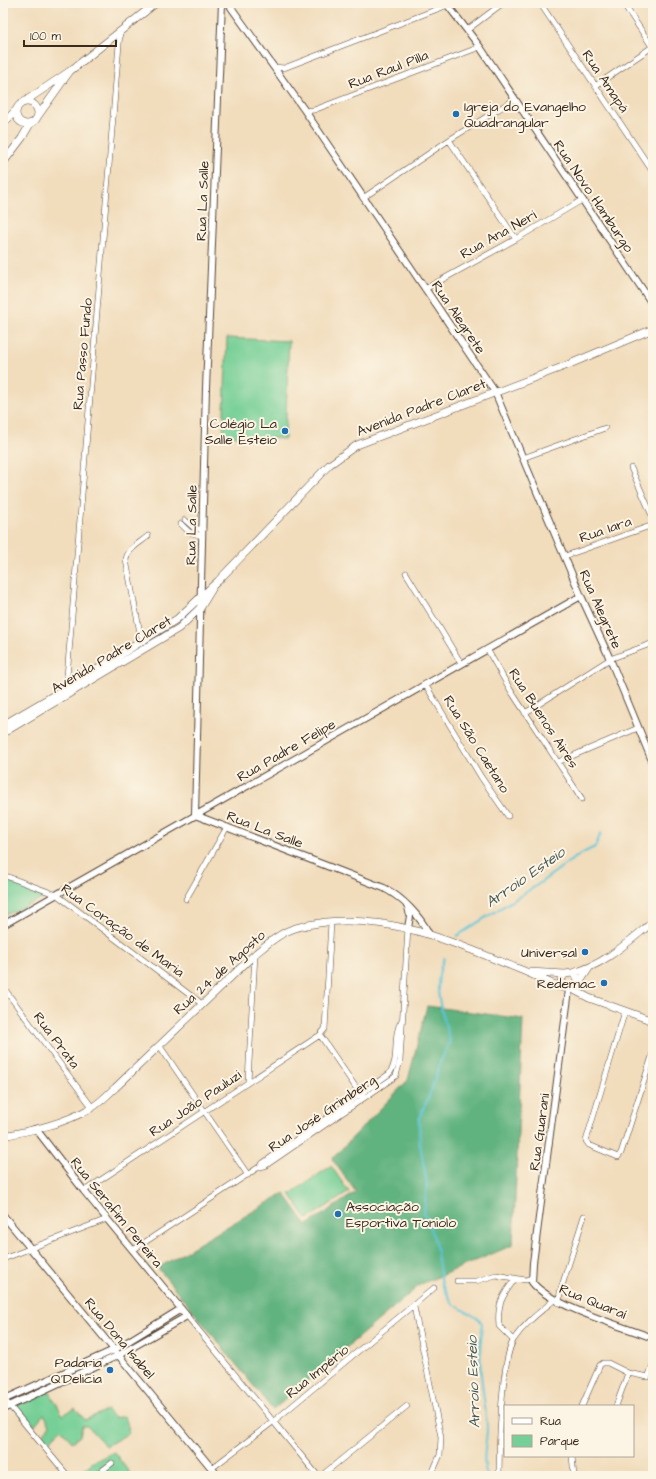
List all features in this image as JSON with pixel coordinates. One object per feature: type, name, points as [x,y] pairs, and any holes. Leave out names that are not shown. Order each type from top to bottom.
[{"type":"main road","points":[[4,123],[24,102],[70,71],[156,3]]},
{"type":"main road","points":[[4,123],[24,122],[38,116],[70,71]]},
{"type":"main road","points":[[50,84],[57,90]]},
{"type":"main road","points":[[24,102],[34,103],[38,109],[38,116]]},
{"type":"main road","points":[[3,163],[22,138],[24,122],[16,110]]},
{"type":"main road","name":"Avenida Padre Claret","points":[[3,733],[177,618],[218,581],[315,478],[340,455],[372,438],[565,366],[653,329]]},
{"type":"main road","name":"Avenida Padre Claret","points":[[3,725],[50,701],[66,696],[71,688],[179,628],[200,607],[218,581]]},
{"type":"main road","name":"Rua 24 de Agosto","points":[[3,1136],[36,1129],[72,1118],[92,1107],[115,1088],[256,954],[276,937],[305,925],[331,922],[370,921],[408,928],[429,934],[527,972],[549,984],[572,987],[590,998],[653,1021]]},
{"type":"main road","points":[[572,987],[578,978],[572,973],[590,966],[612,954],[653,922]]},
{"type":"main road","points":[[572,987],[590,966]]},
{"type":"main road","name":"Rua 24 de Agosto","points":[[527,972],[572,973]]},
{"type":"main road","points":[[564,974],[561,982],[572,987]]},
{"type":"street","name":"Rua La Salle","points":[[222,3],[206,388],[202,594],[200,607],[195,816],[384,888],[397,896],[408,907],[424,924],[429,934]]},
{"type":"street","name":"Rua Alegrete","points":[[228,3],[305,111],[495,392],[653,763]]},
{"type":"street","points":[[467,30],[502,3]]},
{"type":"street","name":"Rua Amapá","points":[[540,3],[653,172]]},
{"type":"street","points":[[595,86],[653,47],[623,3]]},
{"type":"street","points":[[274,67],[284,68],[447,4]]},
{"type":"street","name":"Rua Novo Hamburgo","points":[[447,4],[480,47],[653,305]]},
{"type":"street","name":"Rua Passo Fundo","points":[[71,688],[68,678],[120,32]]},
{"type":"street","name":"Rua Raul Pilla","points":[[305,111],[314,110],[480,47]]},
{"type":"street","points":[[363,198],[449,140],[515,99]]},
{"type":"street","points":[[449,140],[516,239]]},
{"type":"street","name":"Rua Ana Neri","points":[[425,289],[516,239],[582,200]]},
{"type":"street","points":[[523,458],[605,428]]},
{"type":"street","points":[[630,468],[653,518]]},
{"type":"street","points":[[185,520],[194,528],[203,533]]},
{"type":"street","points":[[181,524],[189,532],[203,533]]},
{"type":"street","name":"Rua Iara","points":[[565,556],[653,525]]},
{"type":"street","points":[[144,641],[140,633],[126,560],[127,554],[130,550],[148,536]]},
{"type":"street","points":[[406,573],[461,663]]},
{"type":"street","name":"Rua Padre Felipe","points":[[3,925],[581,596]]},
{"type":"street","points":[[525,713],[610,659],[653,643]]},
{"type":"street","name":"Rua Buenos Aires","points":[[487,649],[525,713],[582,799]]},
{"type":"street","name":"Rua São Caetano","points":[[425,684],[481,777],[508,816]]},
{"type":"street","points":[[558,762],[638,728]]},
{"type":"street","points":[[186,899],[226,827]]},
{"type":"street","name":"Rua Coração de Maria","points":[[3,875],[57,895],[202,1004]]},
{"type":"street","points":[[402,1020],[410,916],[408,907]]},
{"type":"street","points":[[331,922],[325,1029],[320,1034],[364,1098]]},
{"type":"street","points":[[248,1081],[256,954]]},
{"type":"street","name":"Rua Prata","points":[[3,987],[92,1107]]},
{"type":"street","name":"Rua Guarani","points":[[531,1278],[572,987]]},
{"type":"street","points":[[625,1011],[586,1141],[589,1145],[618,1157],[621,1153],[653,1053]]},
{"type":"street","name":"Rua José Grimberg","points":[[133,1250],[248,1175],[259,1167],[262,1162],[390,1074],[394,1067],[397,1026],[402,1020]]},
{"type":"street","name":"Rua José Grimberg","points":[[259,1167],[265,1166],[396,1076],[400,1061],[402,1020]]},
{"type":"street","name":"Rua João Pauluzi","points":[[84,1191],[320,1034]]},
{"type":"street","points":[[159,1045],[248,1175]]},
{"type":"street","name":"Rua Serafim Pereira","points":[[36,1129],[84,1191],[188,1316]]},
{"type":"street","name":"Rua Dona Isabel","points":[[3,1215],[218,1476]]},
{"type":"street","points":[[499,1476],[505,1370],[513,1340],[532,1318],[557,1301],[584,1216]]},
{"type":"street","points":[[3,1259],[107,1219]]},
{"type":"street","points":[[457,1281],[476,1282],[496,1275],[526,1280],[531,1278]]},
{"type":"street","name":"Rua Quaraí","points":[[531,1278],[537,1287],[557,1301],[653,1338]]},
{"type":"street","points":[[513,1340],[499,1326],[498,1310],[501,1300],[515,1279]]},
{"type":"street","name":"Rua Império","points":[[212,1468],[274,1421],[414,1307],[434,1288]]},
{"type":"street","points":[[414,1307],[442,1437],[440,1455],[431,1476]]},
{"type":"street","points":[[68,1476],[4,1400],[59,1373],[114,1350],[181,1309]]},
{"type":"street","points":[[3,1409],[119,1355],[188,1316],[318,1476]]},
{"type":"street","points":[[87,1361],[91,1368]]},
{"type":"street","points":[[582,1405],[600,1366],[603,1363],[608,1363],[628,1373],[648,1377],[653,1365]]},
{"type":"street","points":[[59,1373],[63,1381]]},
{"type":"street","points":[[616,1405],[628,1373]]},
{"type":"street","points":[[32,1387],[35,1394]]},
{"type":"street","points":[[321,1476],[407,1406]]},
{"type":"street","points":[[572,1457],[574,1476]]},
{"type":"street","points":[[95,1476],[112,1463]]},
{"type":"green space","points":[[227,338],[289,341],[285,439],[223,436]]},
{"type":"green space","points":[[3,879],[49,896],[3,916]]},
{"type":"green space","points":[[427,1006],[523,1019],[513,1245],[421,1284],[273,1410],[158,1268],[284,1193],[307,1225],[356,1192],[332,1159],[408,1080]]},
{"type":"green space","points":[[331,1166],[349,1192],[307,1219],[290,1194]]},
{"type":"green space","points":[[49,1391],[63,1415],[75,1408],[85,1420],[107,1410],[114,1418],[124,1416],[129,1433],[106,1446],[87,1426],[82,1426],[80,1436],[72,1442],[61,1429],[49,1442],[43,1434],[50,1425],[44,1414],[32,1428],[12,1405],[36,1394],[38,1397]]},
{"type":"green space","points":[[114,1452],[131,1475],[80,1476],[78,1474],[93,1462]]},
{"type":"waterway","name":"Arroio Esteio","points":[[457,936],[536,886],[568,862],[595,847],[601,833]]},
{"type":"waterway","name":"Arroio Esteio","points":[[444,958],[440,969],[438,990],[441,1010],[450,1041],[440,1063],[430,1094],[419,1118],[420,1144],[427,1184],[424,1213],[435,1241],[442,1285],[453,1304],[479,1319],[482,1323],[480,1362],[487,1427],[484,1458],[487,1476]]},
{"type":"place","name":"Igreja do Evangelho Quadrangular","points":[[456,114]]},
{"type":"place","name":"Colégio La Salle Esteio","points":[[285,431]]},
{"type":"place","name":"Universal","points":[[585,952]]},
{"type":"place","name":"Redemac","points":[[604,983]]},
{"type":"place","name":"Associação Esportiva Toniolo","points":[[338,1214]]},
{"type":"place","name":"Padaria Q'Delicia","points":[[110,1370]]}]
